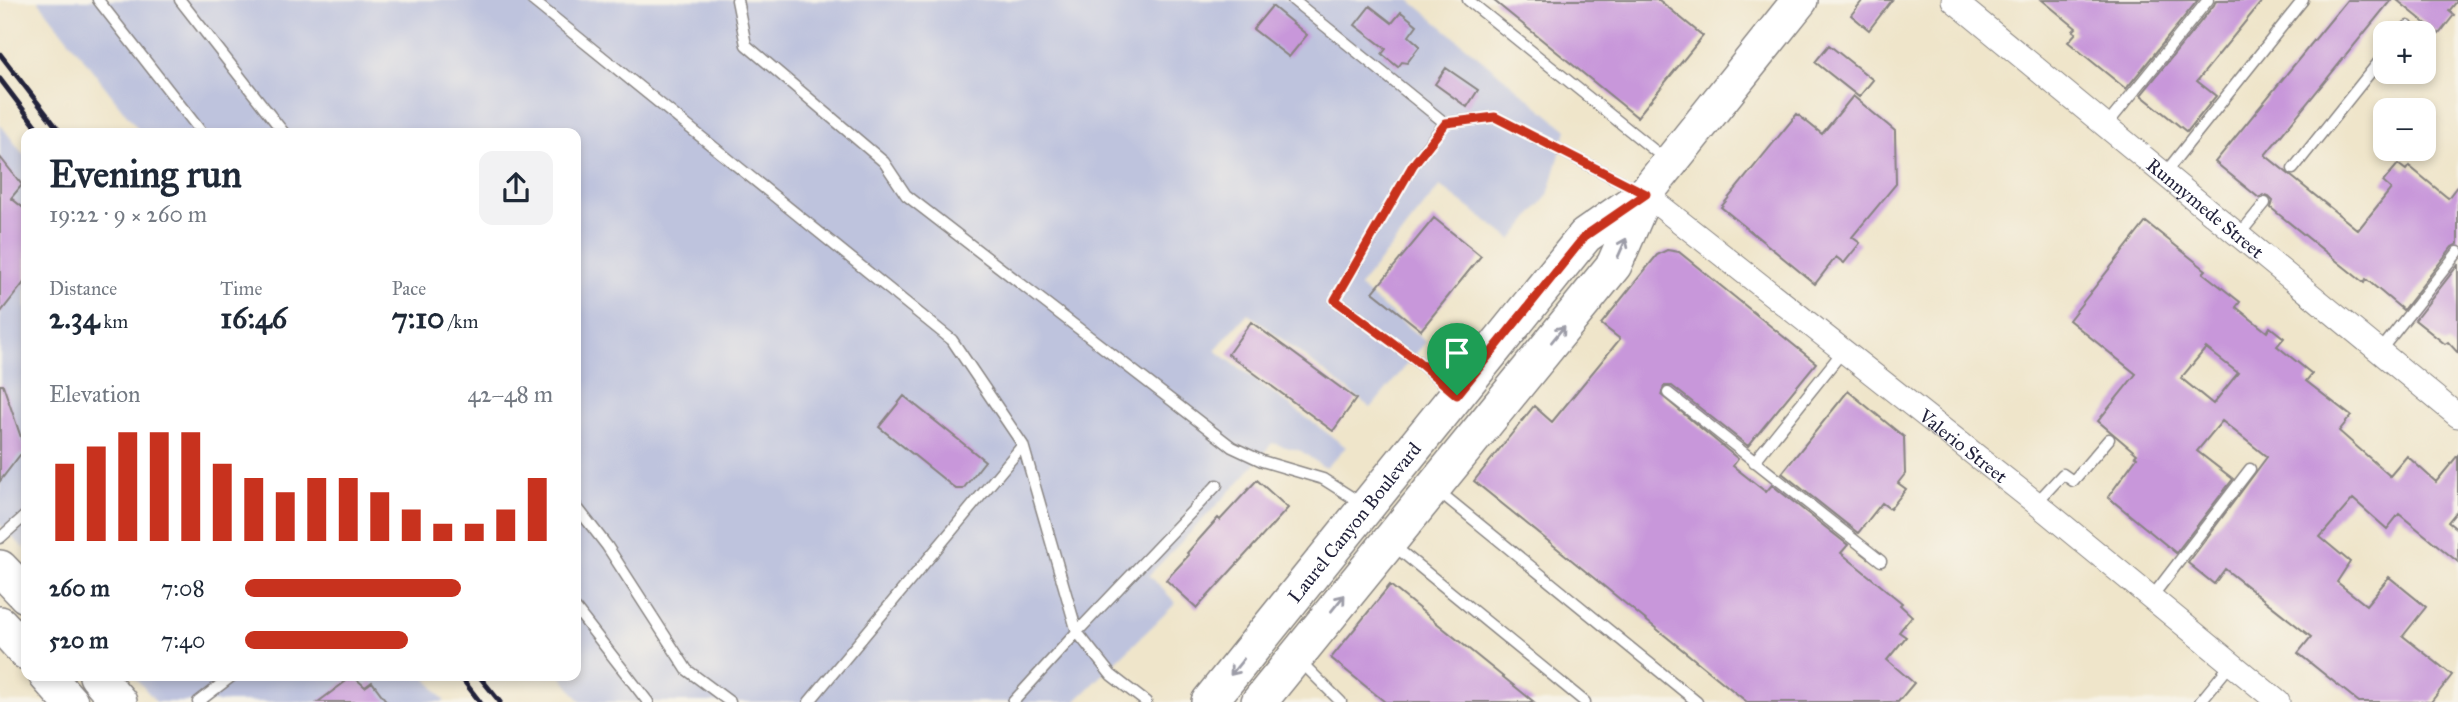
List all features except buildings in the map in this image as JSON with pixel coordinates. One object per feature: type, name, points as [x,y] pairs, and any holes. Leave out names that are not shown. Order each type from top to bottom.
[{"type":"main road","name":"Laurel Canyon Boulevard","points":[[1259,702],[1614,265],[1646,194],[1800,0]]},
{"type":"main road","name":"Laurel Canyon Boulevard","points":[[1209,702],[1585,236],[1646,194]]},
{"type":"main road","points":[[0,568],[21,590]]},
{"type":"main road","points":[[1264,632],[1296,656]]},
{"type":"main road","points":[[51,681],[70,702]]},
{"type":"main road","points":[[101,681],[119,702]]},
{"type":"street","name":"Runnymede Street","points":[[1953,0],[2458,414]]},
{"type":"street","name":"Valerio Street","points":[[1646,194],[2036,503],[2278,702]]},
{"type":"lane","points":[[97,0],[198,128]]},
{"type":"lane","points":[[180,0],[280,128]]},
{"type":"lane","points":[[532,0],[952,340],[1023,445],[1077,632],[1111,675],[1146,702]]},
{"type":"lane","points":[[737,0],[746,45],[884,162],[906,195],[1232,447],[1262,461],[1323,479],[1367,506]]},
{"type":"lane","points":[[1293,0],[1446,123]]},
{"type":"lane","points":[[1468,0],[1670,163]]},
{"type":"lane","points":[[2106,126],[2208,0]]},
{"type":"lane","points":[[2164,174],[2303,0]]},
{"type":"lane","points":[[2293,169],[2373,69]]},
{"type":"lane","points":[[1457,395],[1416,360],[1335,300],[1413,165],[1446,123],[1495,117],[1646,194]]},
{"type":"lane","points":[[2239,236],[2265,203]]},
{"type":"lane","points":[[2380,351],[2458,253]]},
{"type":"lane","points":[[1754,462],[1843,351]]},
{"type":"lane","points":[[1668,393],[1881,561]]},
{"type":"lane","points":[[2036,503],[2063,474],[2073,481],[2109,439]]},
{"type":"lane","points":[[809,702],[1023,445]]},
{"type":"lane","points":[[2151,598],[2250,469]]},
{"type":"lane","points":[[1013,702],[1217,485]]},
{"type":"lane","points":[[1433,486],[1697,702]]},
{"type":"lane","points":[[581,512],[607,546],[687,670],[730,702]]},
{"type":"lane","points":[[0,538],[21,519]]},
{"type":"lane","points":[[1388,541],[1585,702]]},
{"type":"lane","points":[[581,615],[648,702]]},
{"type":"lane","points":[[1296,656],[1331,697],[1341,702]]},
{"type":"lane","points":[[2200,702],[2231,664]]},
{"type":"lane","points":[[198,702],[225,681]]},
{"type":"shaded area","points":[[38,0],[1410,0],[1567,130],[1548,195],[1512,240],[1440,186],[1359,287],[1426,342],[1371,408],[1248,313],[1215,350],[1346,447],[1325,468],[1301,451],[1272,443],[1245,476],[1149,575],[1176,603],[1075,702],[581,702],[565,681],[581,681],[581,128],[137,128]]},
{"type":"shaded area","points":[[0,124],[21,151],[21,545],[0,525]]},
{"type":"shaded area","points":[[138,681],[429,681],[445,702],[156,702]]},
{"type":"railway","points":[[0,54],[57,128]]},
{"type":"railway","points":[[0,79],[37,128]]},
{"type":"railway","points":[[464,681],[480,702]]},
{"type":"railway","points":[[483,681],[500,702]]},
{"type":"route","points":[[1495,117],[1646,194],[1585,236],[1457,395],[1416,360],[1335,300],[1413,165],[1446,123],[1495,117]]}]
